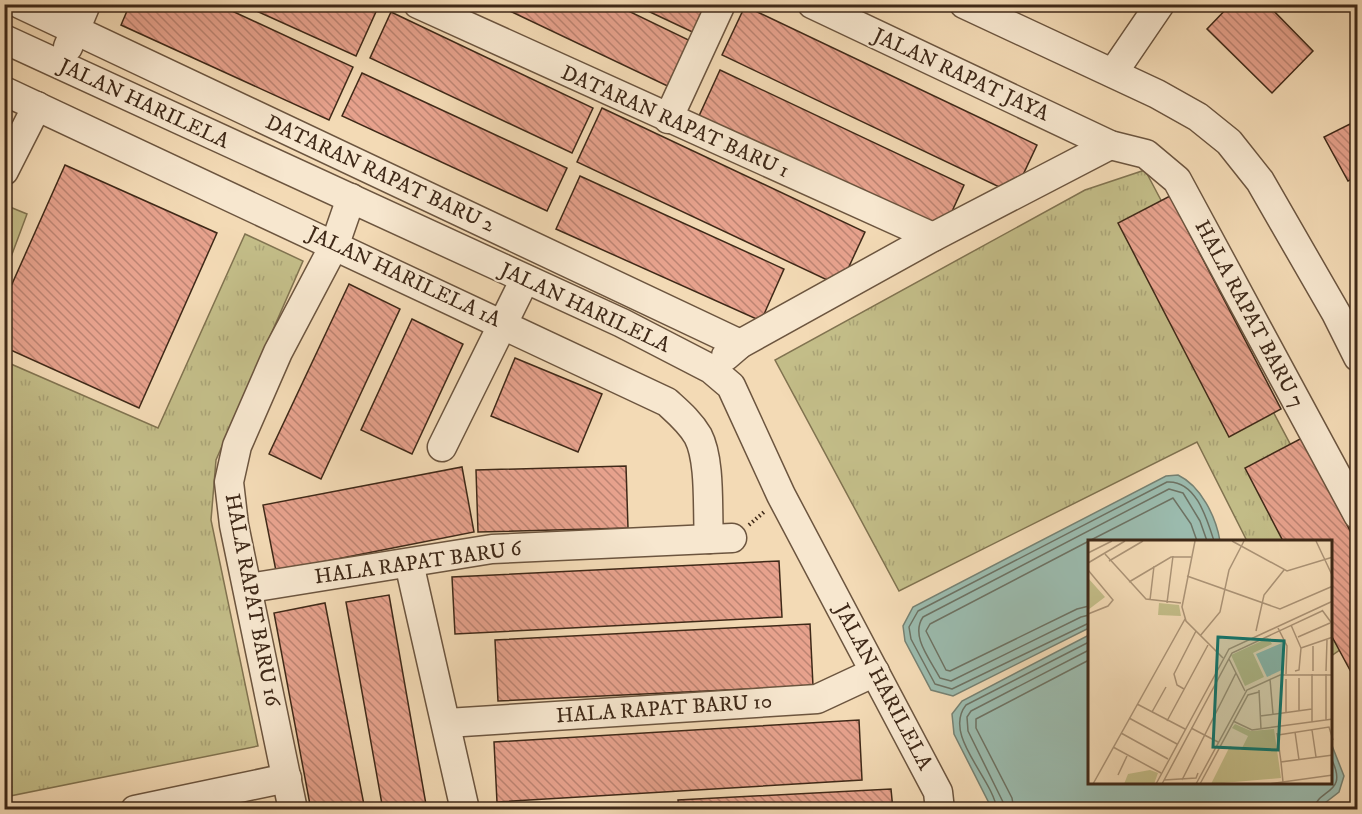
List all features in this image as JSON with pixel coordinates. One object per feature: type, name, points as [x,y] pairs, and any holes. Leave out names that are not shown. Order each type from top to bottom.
[{"type":"street","name":"DATARAN RAPAT BARU 2","points":[[20,4],[81,17],[740,344]]},
{"type":"street","name":"DATARAN RAPAT BARU 1","points":[[418,4],[933,237]]},
{"type":"street","points":[[668,119],[721,4]]},
{"type":"street","name":"JALAN RAPAT JAYA","points":[[812,4],[1110,145]]},
{"type":"street","points":[[964,4],[1113,73],[1198,117],[1229,141],[1260,181],[1336,313],[1358,357]]},
{"type":"street","points":[[1113,73],[1160,4]]},
{"type":"street","points":[[60,66],[81,17]]},
{"type":"street","name":"JALAN HARILELA","points":[[4,39],[622,323],[711,369],[731,386],[781,495],[938,792],[940,810]]},
{"type":"street","name":"JALAN HARILELA 1A","points":[[4,91],[335,244],[667,402],[688,422],[699,439],[721,538]]},
{"type":"street","points":[[4,171],[37,106]]},
{"type":"street","points":[[711,369],[740,344],[933,237],[1110,145]]},
{"type":"street","name":"HALA RAPAT BARU 7","points":[[1110,145],[1146,154],[1177,180],[1358,515]]},
{"type":"street","name":"HALA RAPAT BARU 16","points":[[293,810],[249,588],[234,525],[229,482],[237,446],[278,352],[335,244],[351,198]]},
{"type":"street","points":[[442,447],[525,279]]},
{"type":"street","name":"HALA RAPAT BARU 6","points":[[249,588],[492,549],[721,538]]},
{"type":"street","points":[[409,563],[465,810]]},
{"type":"street","name":"HALA RAPAT BARU 10","points":[[447,723],[818,699],[875,672]]},
{"type":"street","points":[[135,810],[194,804],[287,778]]},
{"type":"path","points":[[721,538],[781,495]]},
{"type":"green space","points":[[1145,170],[1357,570],[1357,638],[1332,655],[1332,540],[1246,540],[1197,442],[899,591],[775,360],[1085,190]]},
{"type":"green space","points":[[5,205],[27,214],[5,273]]},
{"type":"green space","points":[[245,234],[303,261],[216,460],[211,520],[258,746],[5,797],[4,361],[158,428]]},
{"type":"water","points":[[1178,475],[1200,494],[1211,512],[1220,540],[1088,540],[1088,628],[953,696],[931,690],[905,641],[903,626],[913,607],[1166,476]]},
{"type":"water","points":[[1088,636],[1088,784],[1332,784],[1332,746],[1344,776],[1339,792],[1317,809],[992,809],[954,734],[952,714],[962,701]]},
{"type":"building","points":[[130,4],[217,4],[353,67],[329,120],[121,25]]},
{"type":"building","points":[[241,4],[377,4],[379,5],[356,56]]},
{"type":"building","points":[[495,4],[614,4],[699,45],[678,91]]},
{"type":"building","points":[[633,4],[718,4],[703,37]]},
{"type":"building","points":[[1231,4],[1267,4],[1313,51],[1272,93],[1207,29]]},
{"type":"building","points":[[745,6],[1037,145],[1014,194],[722,55]]},
{"type":"building","points":[[391,12],[593,108],[572,153],[370,58]]},
{"type":"building","points":[[720,70],[964,185],[943,231],[699,116]]},
{"type":"building","points":[[362,73],[567,168],[547,211],[342,116]]},
{"type":"building","points":[[602,108],[865,232],[840,286],[577,162]]},
{"type":"building","points":[[1358,120],[1358,176],[1348,181],[1324,137]]},
{"type":"building","points":[[65,165],[217,233],[139,408],[4,347],[4,302]]},
{"type":"building","points":[[580,176],[784,269],[761,321],[556,229]]},
{"type":"building","points":[[1170,196],[1281,409],[1229,437],[1118,223]]},
{"type":"building","points":[[349,284],[400,309],[321,479],[269,454]]},
{"type":"building","points":[[412,319],[463,344],[412,454],[361,430]]},
{"type":"building","points":[[515,358],[602,394],[578,452],[491,416]]},
{"type":"building","points":[[1302,438],[1358,546],[1358,685],[1332,637],[1332,540],[1282,540],[1245,468]]},
{"type":"building","points":[[626,466],[628,528],[478,532],[476,470]]},
{"type":"building","points":[[462,467],[474,532],[276,571],[263,505]]},
{"type":"building","points":[[779,561],[782,617],[455,634],[452,577]]},
{"type":"building","points":[[389,595],[427,810],[383,810],[346,602]]},
{"type":"building","points":[[325,603],[365,810],[311,810],[274,613]]},
{"type":"building","points":[[810,624],[813,686],[498,701],[495,640]]},
{"type":"building","points":[[859,720],[862,780],[497,802],[494,742]]},
{"type":"building","points":[[891,789],[893,810],[679,810],[678,800]]},
{"type":"building","points":[[666,803],[667,810],[511,809]]}]
